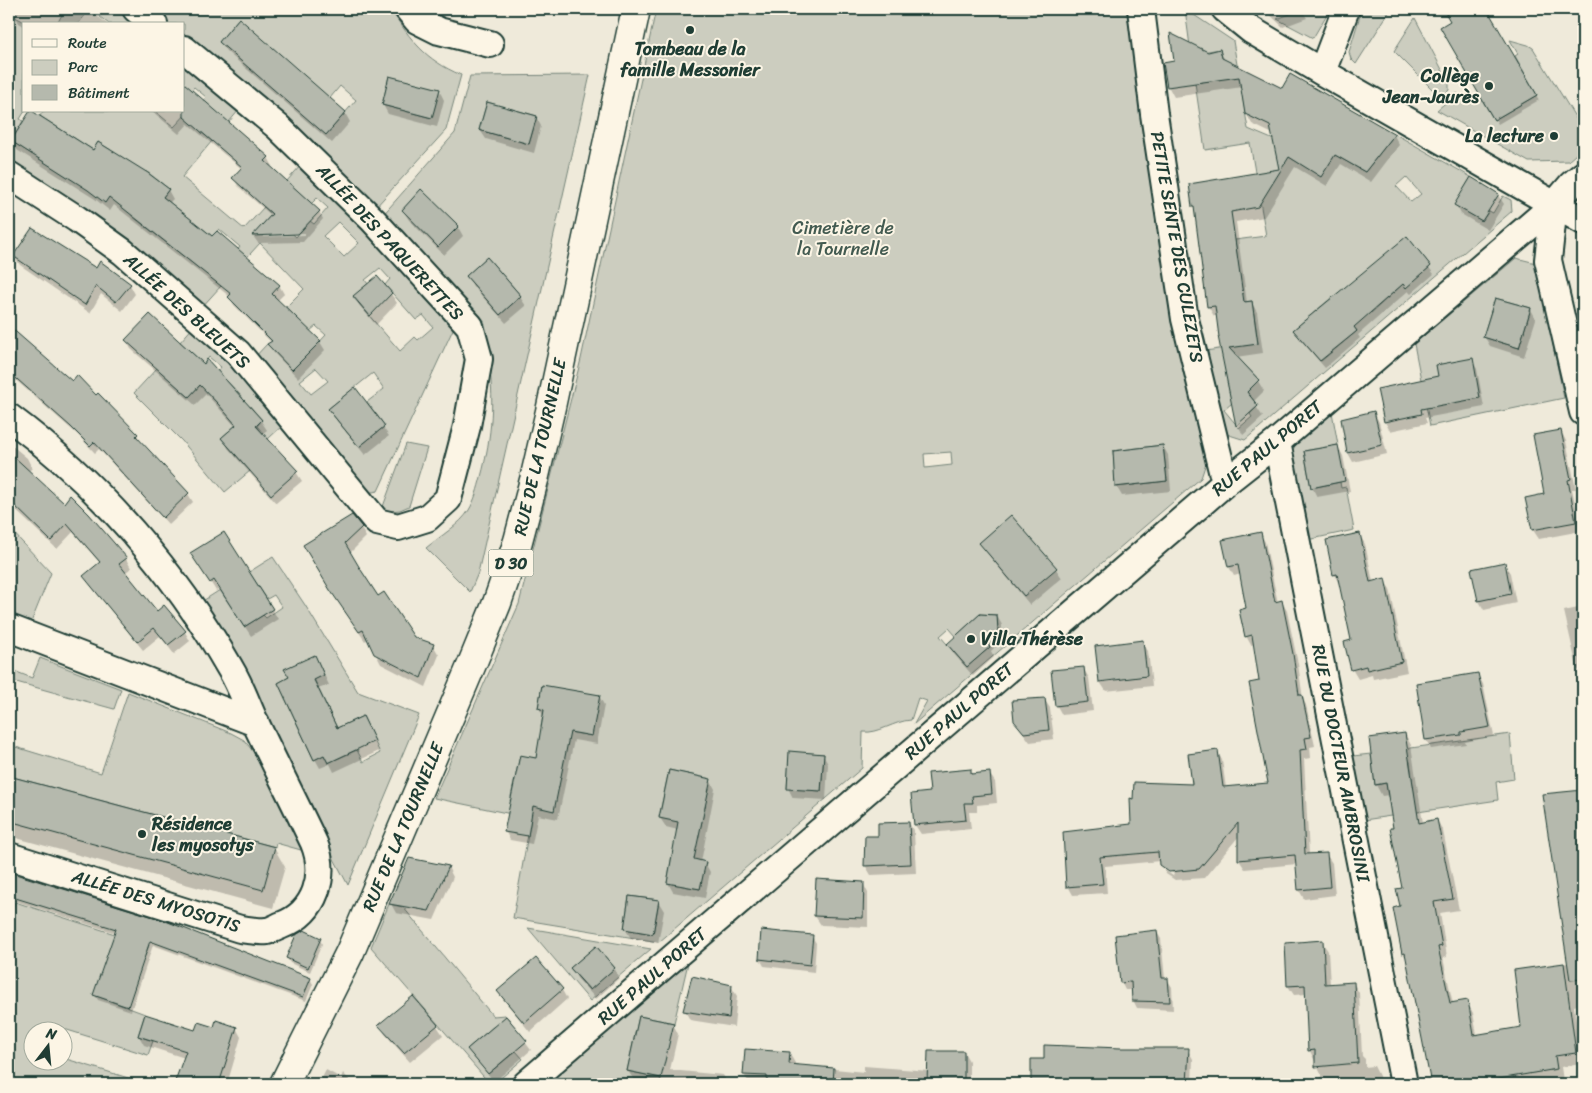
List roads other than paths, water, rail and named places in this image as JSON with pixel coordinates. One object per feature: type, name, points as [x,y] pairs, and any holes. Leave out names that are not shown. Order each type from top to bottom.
[{"type":"main road","name":"RUE DE LA TOURNELLE","points":[[284,1084],[350,952],[497,603],[518,541],[551,407],[636,9]]},
{"type":"street","points":[[136,9],[152,22]]},
{"type":"street","points":[[408,9],[417,20],[439,32],[490,44]]},
{"type":"street","name":"PETITE SENTE DES CULEZETS","points":[[1141,9],[1185,319],[1225,483]]},
{"type":"street","points":[[1225,9],[1251,30],[1583,221]]},
{"type":"street","points":[[1322,72],[1346,9]]},
{"type":"street","name":"ALLÉE DES PAQUERETTES","points":[[185,50],[278,127],[366,213],[470,326],[479,358],[467,426],[448,498],[426,518],[398,527],[377,522]]},
{"type":"street","name":"ALLÉE DES BLEUETS","points":[[9,175],[77,219],[123,252],[238,353],[377,522]]},
{"type":"street","name":"RUE PAUL PORET","points":[[526,1084],[1225,483],[1277,442],[1554,205],[1572,184],[1583,175]]},
{"type":"street","points":[[1554,205],[1548,260],[1583,412]]},
{"type":"street","name":"ALLÉE DES MYOSOTIS","points":[[9,417],[100,496],[159,564],[194,611],[231,670],[319,855],[319,878],[311,902],[304,912],[292,922],[268,931],[240,929],[9,856]]},
{"type":"street","name":"RUE DU DOCTEUR AMBROSINI","points":[[1277,442],[1404,1084]]},
{"type":"street","points":[[9,628],[256,723]]},
{"type":"place","name":"Tombeau de la famille Messonier","points":[[690,30]]},
{"type":"place","name":"Collège Jean-Jaurès","points":[[1489,86]]},
{"type":"place","name":"La lecture","points":[[1554,136]]},
{"type":"place","name":"Villa Thérèse","points":[[971,639]]},
{"type":"place","name":"Résidence les myosotys","points":[[142,834]]},
{"type":"park label","name":"Cimetière de la Tournelle","points":[[843,238]]}]
